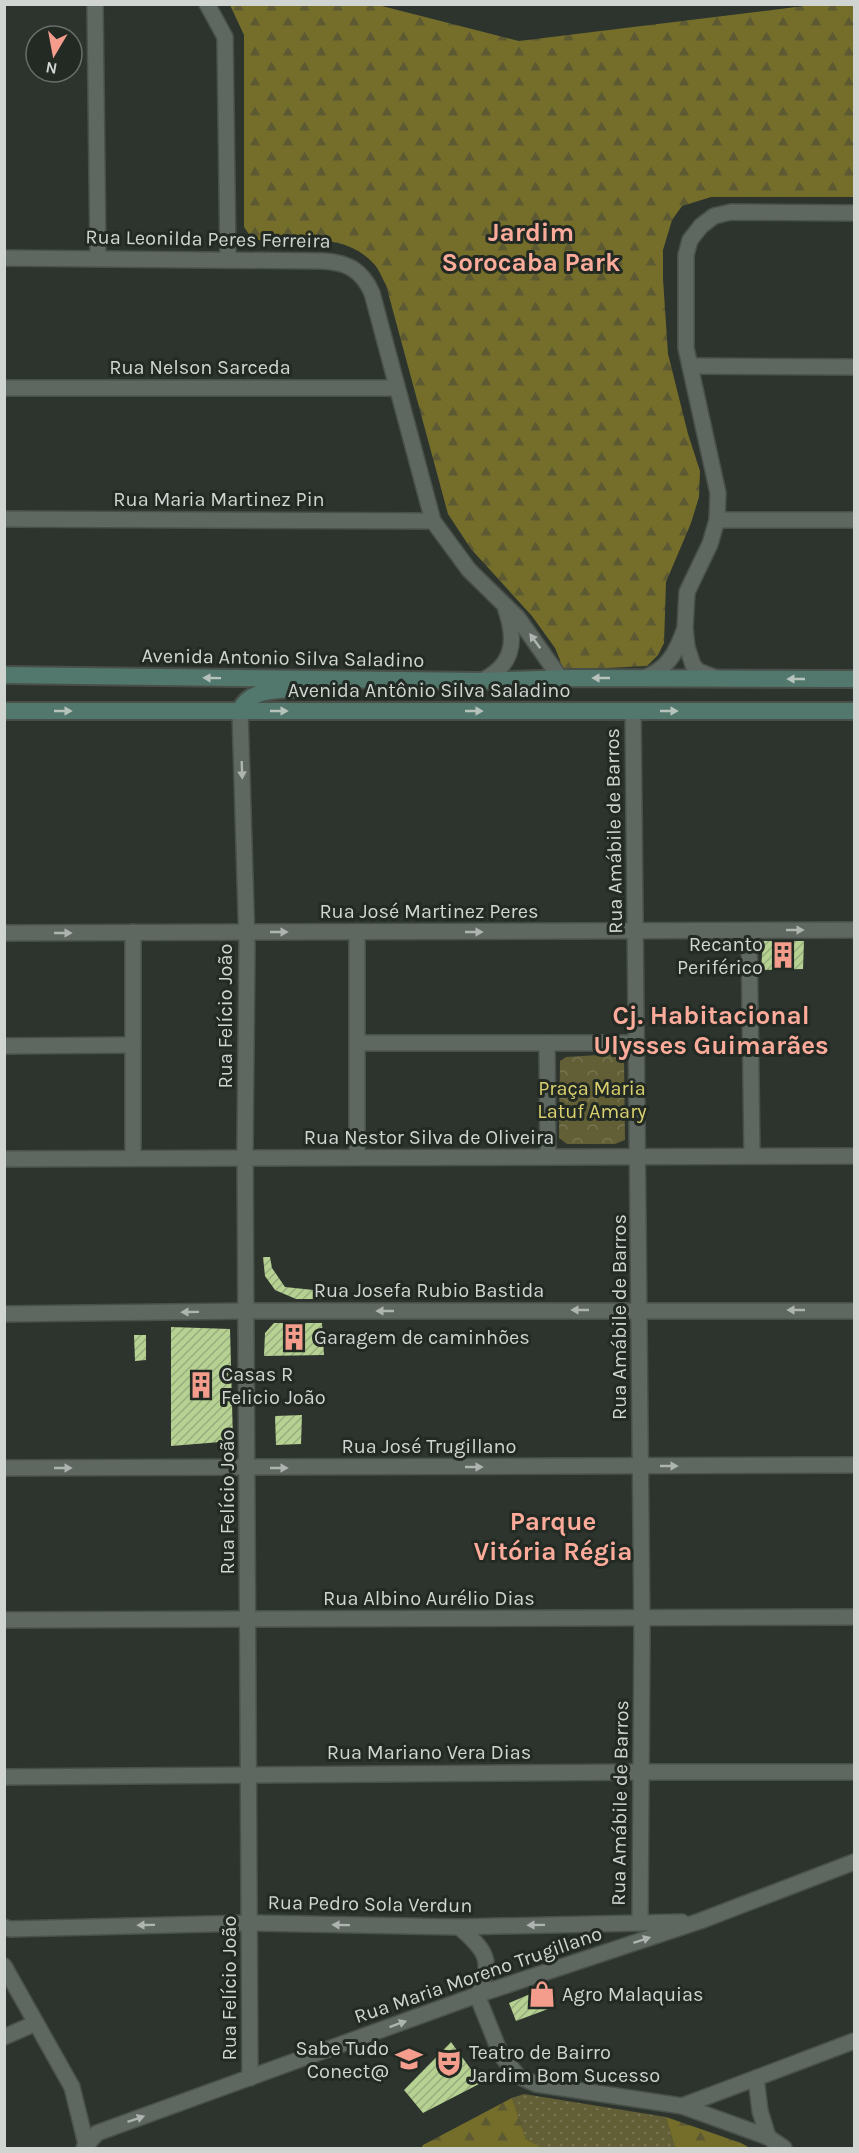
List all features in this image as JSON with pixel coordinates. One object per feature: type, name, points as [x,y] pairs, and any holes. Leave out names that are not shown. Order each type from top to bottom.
[{"type":"main road","name":"Avenida Antonio Silva Saladino","points":[[4,675],[481,681],[561,679]]},
{"type":"main road","name":"Avenida Antônio Silva Saladino","points":[[561,679],[855,679]]},
{"type":"main road","points":[[240,711],[248,700],[267,691],[405,680]]},
{"type":"main road","name":"Avenida Antônio Silva Saladino","points":[[4,711],[855,711]]},
{"type":"street","points":[[95,4],[98,257]]},
{"type":"street","points":[[207,4],[225,37],[228,260]]},
{"type":"street","points":[[717,678],[698,671],[693,665],[687,647],[685,628],[687,592],[710,544],[717,520],[718,493],[686,348],[686,255],[690,240],[700,226],[714,216],[731,212],[855,213]]},
{"type":"street","name":"Rua Leonilda Peres Ferreira","points":[[4,258],[98,257],[334,262],[352,267],[360,273],[372,293],[433,521],[469,570],[518,618],[561,679]]},
{"type":"street","points":[[690,366],[855,367]]},
{"type":"street","name":"Rua Nelson Sarceda","points":[[4,388],[396,388]]},
{"type":"street","name":"Rua Maria Martinez Pin","points":[[4,519],[433,521]]},
{"type":"street","points":[[717,520],[855,520]]},
{"type":"street","name":"Rua Leonilda Peres Ferreira","points":[[481,681],[494,675],[500,669],[506,662],[510,650],[513,636],[505,607]]},
{"type":"street","points":[[643,678],[655,674],[672,658],[685,628]]},
{"type":"street","name":"Rua Felício João","points":[[240,711],[246,932],[250,2078]]},
{"type":"street","name":"Rua Amábile de Barros","points":[[633,711],[637,931],[642,1617],[640,1923]]},
{"type":"street","points":[[749,930],[752,1156]]},
{"type":"street","name":"Rua José Martinez Peres","points":[[4,933],[855,930]]},
{"type":"street","points":[[133,932],[133,1158]]},
{"type":"street","points":[[357,932],[357,1157]]},
{"type":"street","points":[[358,1043],[637,1043]]},
{"type":"street","points":[[547,1043],[548,1157]]},
{"type":"street","points":[[4,1046],[133,1045]]},
{"type":"street","name":"Rua Nestor Silva de Oliveira","points":[[4,1159],[855,1156]]},
{"type":"street","name":"Rua Josefa Rubio Bastida","points":[[4,1314],[246,1311],[855,1311]]},
{"type":"street","name":"Rua José Trugillano","points":[[4,1468],[855,1465]]},
{"type":"street","name":"Rua Albino Aurélio Dias","points":[[4,1620],[855,1617]]},
{"type":"street","name":"Rua Mariano Vera Dias","points":[[4,1777],[855,1772]]},
{"type":"street","name":"Rua Maria Moreno Trugillano","points":[[86,2148],[97,2133],[477,1995],[700,1921],[855,1862]]},
{"type":"street","name":"Rua Pedro Sola Verdun","points":[[4,1927],[10,1929],[249,1923],[459,1927],[700,1921]]},
{"type":"street","points":[[594,1956],[605,1943],[607,1934],[599,1924]]},
{"type":"street","points":[[459,1927],[476,1941],[486,1958],[486,1978],[477,1995],[501,2055],[518,2076],[536,2084],[682,2106],[768,2137],[784,2148]]},
{"type":"street","points":[[4,1966],[72,2087],[86,2148]]},
{"type":"street","points":[[4,2037],[36,2023]]},
{"type":"street","points":[[682,2106],[855,2041]]},
{"type":"street","points":[[756,2078],[759,2112],[768,2137]]},
{"type":"green space","points":[[230,5],[378,5],[519,41],[812,5],[854,5],[854,197],[711,197],[682,206],[672,220],[663,250],[668,354],[688,434],[700,471],[699,497],[691,523],[666,582],[664,643],[658,655],[647,666],[566,670],[561,667],[555,648],[532,616],[471,549],[448,514],[386,285],[374,264],[350,247],[336,243],[322,240],[262,241],[251,237],[244,227],[244,35]]},
{"type":"green space","name":"Praça Maria Latuf Amary","points":[[615,1054],[624,1059],[625,1140],[615,1144],[567,1144],[559,1138],[560,1061],[566,1057]]},
{"type":"green space","points":[[524,2094],[666,2117],[675,2148],[543,2148],[526,2139],[512,2098]]},
{"type":"green space","points":[[512,2098],[526,2139],[543,2148],[421,2148],[423,2145]]},
{"type":"green space","points":[[666,2117],[741,2143],[750,2148],[675,2148]]},
{"type":"building","name":"Recanto Periférico","points":[[763,941],[804,941],[803,969],[761,970]]},
{"type":"building","points":[[263,1257],[270,1257],[272,1268],[285,1287],[323,1291],[323,1299],[296,1299],[275,1290],[265,1276]]},
{"type":"building","name":"Garagem de caminhões","points":[[274,1323],[322,1323],[324,1355],[264,1356],[265,1333]]},
{"type":"building","name":"Casas R Felicio João","points":[[171,1327],[230,1329],[233,1441],[171,1446]]},
{"type":"building","points":[[134,1335],[146,1335],[146,1360],[135,1361]]},
{"type":"building","points":[[302,1415],[301,1444],[276,1445],[275,1416]]},
{"type":"building","points":[[549,1986],[556,2006],[516,2021],[509,2003]]},
{"type":"building","name":"Teatro de Bairro Jardim Bom Sucesso","points":[[451,2042],[481,2083],[423,2113],[404,2090]]},
{"type":"place","name":"Recanto Periférico","points":[[783,955]]},
{"type":"place","name":"Garagem de caminhões","points":[[294,1337]]},
{"type":"place","name":"Casas R Felicio João","points":[[201,1385]]},
{"type":"place","name":"Agro Malaquias","points":[[542,1994]]},
{"type":"place","name":"Sabe Tudo Conect@","points":[[409,2059]]},
{"type":"place","name":"Teatro de Bairro Jardim Bom Sucesso","points":[[449,2063]]},
{"type":"district","name":"Jardim Sorocaba Park","points":[[531,247]]},
{"type":"district","name":"Cj. Habitacional Ulysses Guimarães","points":[[711,1030]]},
{"type":"district","name":"Parque Vitória Régia","points":[[553,1536]]}]
